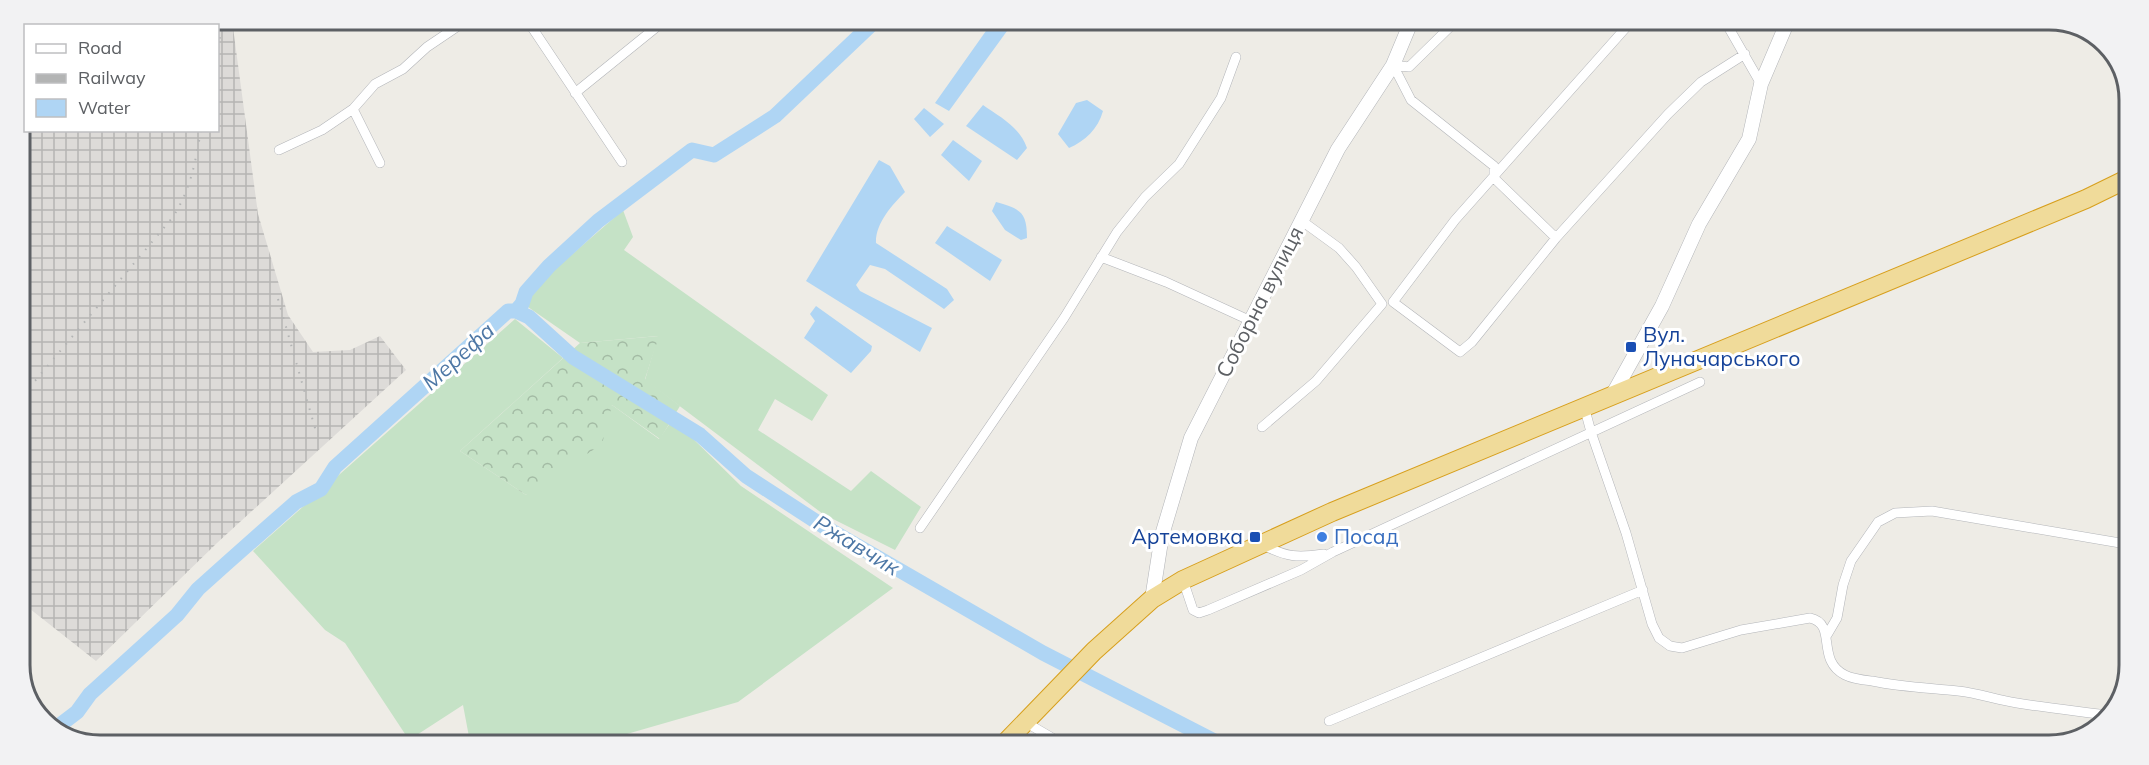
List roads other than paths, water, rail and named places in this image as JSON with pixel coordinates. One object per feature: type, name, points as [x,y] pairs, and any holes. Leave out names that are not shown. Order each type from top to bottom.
[{"type":"highway","points":[[1013,735],[1094,651],[1152,599],[1183,580],[1332,512],[2086,199],[2119,183]]},
{"type":"street","points":[[279,150],[322,130],[353,109],[375,84],[403,69],[427,47],[452,30]]},
{"type":"street","points":[[534,30],[622,162]]},
{"type":"street","points":[[575,93],[653,30]]},
{"type":"street","name":"Соборна вулиця","points":[[1152,599],[1162,535],[1191,438],[1338,149],[1393,66],[1408,30]]},
{"type":"street","points":[[1393,66],[1409,67],[1447,30]]},
{"type":"street","points":[[1262,427],[1316,381],[1382,304],[1393,302],[1455,220],[1624,30]]},
{"type":"street","points":[[1730,30],[1761,84]]},
{"type":"street","points":[[1612,394],[1662,306],[1699,224],[1749,139],[1761,84],[1784,30]]},
{"type":"street","points":[[1393,302],[1460,352],[1472,342],[1556,238],[1668,114],[1701,82],[1745,54]]},
{"type":"street","points":[[920,528],[1064,318],[1117,231],[1145,197],[1179,164],[1221,98],[1236,57]]},
{"type":"street","points":[[1393,66],[1411,100],[1494,166],[1494,178],[1556,238]]},
{"type":"street","points":[[353,109],[380,163]]},
{"type":"street","points":[[1302,221],[1339,248],[1356,267],[1382,304]]},
{"type":"street","points":[[1101,257],[1166,282],[1251,321]]},
{"type":"street","points":[[1183,580],[1193,610],[1199,613],[1301,570],[1332,552],[1700,382]]},
{"type":"street","points":[[1584,406],[1652,624],[1659,638],[1670,646],[1682,648],[1741,630],[1805,618],[1819,622],[1830,622],[1837,618]]},
{"type":"street","points":[[2098,714],[2015,703],[1961,691],[1902,687],[1852,677],[1840,671],[1831,661],[1826,648],[1827,635],[1837,618],[1843,585],[1851,561],[1878,522],[1895,513],[1932,511],[2119,543]]},
{"type":"street","points":[[1261,544],[1279,553],[1301,558],[1332,552]]},
{"type":"street","points":[[1329,722],[1643,590]]},
{"type":"street","points":[[1819,622],[1827,635]]},
{"type":"street","points":[[1025,722],[1047,735]]},
{"type":"water","points":[[987,30],[1007,31],[949,111],[935,103]]},
{"type":"water","points":[[1087,100],[1103,111],[1101,117],[1090,134],[1069,148],[1058,134],[1076,103]]},
{"type":"water","points":[[983,105],[1009,123],[1020,134],[1027,148],[1017,160],[966,126]]},
{"type":"water","points":[[924,108],[944,124],[930,137],[914,119]]},
{"type":"water","points":[[953,140],[982,161],[969,181],[941,155]]},
{"type":"water","points":[[879,160],[890,166],[905,192],[881,222],[876,243],[947,289],[954,300],[944,309],[885,269],[870,265],[856,285],[860,291],[932,328],[920,352],[806,281]]},
{"type":"water","points":[[996,202],[1020,212],[1026,222],[1027,238],[1021,240],[1005,230],[992,211]]},
{"type":"water","points":[[947,226],[1002,260],[990,281],[935,243]]},
{"type":"water","points":[[816,306],[872,346],[871,351],[851,373],[804,338],[815,321],[810,314]]},
{"type":"waterway","name":"Мерефа","points":[[62,723],[77,712],[90,694],[177,615],[198,589],[296,502],[321,489],[335,467],[508,311],[516,311],[522,304],[526,292],[549,266],[598,221],[692,150],[714,155],[775,116],[866,30]]},
{"type":"waterway","name":"Ржавчик","points":[[516,311],[529,317],[573,357],[700,435],[746,476],[823,526],[1043,653],[1202,735]]},
{"type":"railway","points":[[219,42],[221,30]]},
{"type":"railway","points":[[30,387],[173,217],[188,186],[201,132]]},
{"type":"railway","points":[[278,299],[317,435]]},
{"type":"place","name":"Вул. Луначарського","points":[[1631,347]]},
{"type":"place","name":"Артемовка","points":[[1255,537]]},
{"type":"place","name":"Посад","points":[[1322,537]]}]
